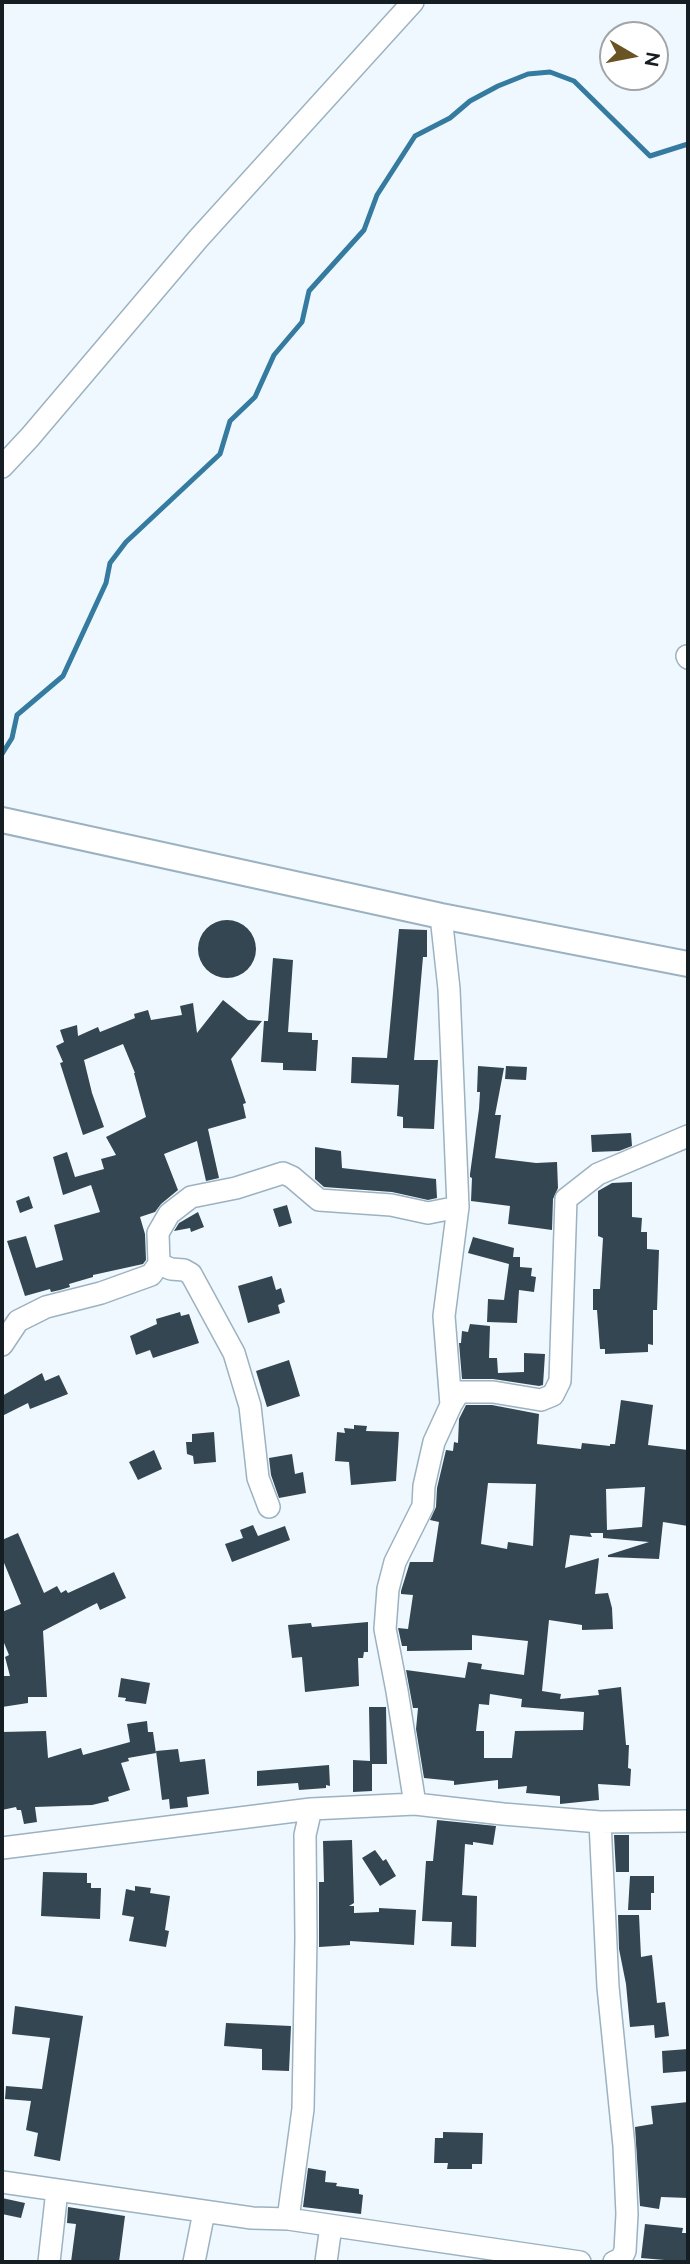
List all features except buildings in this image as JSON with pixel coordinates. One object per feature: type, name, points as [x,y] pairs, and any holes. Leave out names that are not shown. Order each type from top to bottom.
[{"type":"street","points":[[2,467],[30,438],[198,239],[413,2]]},
{"type":"street","points":[[2,820],[441,916],[688,964]]},
{"type":"street","points":[[441,916],[449,989],[458,1207],[444,1316],[451,1405]]},
{"type":"street","points":[[415,1804],[385,1629],[388,1589],[395,1562],[423,1506],[424,1486],[434,1442],[459,1392],[493,1392],[541,1400],[553,1395],[560,1381],[566,1199],[598,1174],[688,1136]]},
{"type":"street","points":[[2,1345],[18,1321],[46,1307],[101,1293],[151,1275],[159,1264],[158,1233],[169,1213],[191,1197],[236,1188],[283,1174],[292,1177],[319,1200],[391,1205],[428,1213],[458,1207]]},
{"type":"street","points":[[159,1264],[191,1274],[234,1353],[250,1405],[258,1478],[269,1507]]},
{"type":"street","points":[[2,1849],[311,1809],[415,1804],[600,1822],[688,1821]]},
{"type":"street","points":[[288,2219],[303,2109],[306,2035],[305,1835],[311,1809]]},
{"type":"street","points":[[600,1822],[608,1987],[624,2146],[627,2214],[625,2250],[621,2259],[614,2262]]},
{"type":"street","points":[[2,2182],[204,2212],[288,2219],[472,2254],[580,2262]]},
{"type":"street","points":[[49,2262],[57,2190]]},
{"type":"street","points":[[194,2262],[204,2212]]},
{"type":"street","points":[[326,2262],[331,2226]]},
{"type":"waterway","points":[[2,754],[12,738],[17,715],[63,676],[106,583],[110,563],[126,542],[220,454],[230,421],[255,397],[274,355],[302,322],[309,291],[364,230],[377,195],[415,136],[450,118],[470,101],[498,86],[528,74],[550,72],[574,81],[650,156],[688,144]]}]
